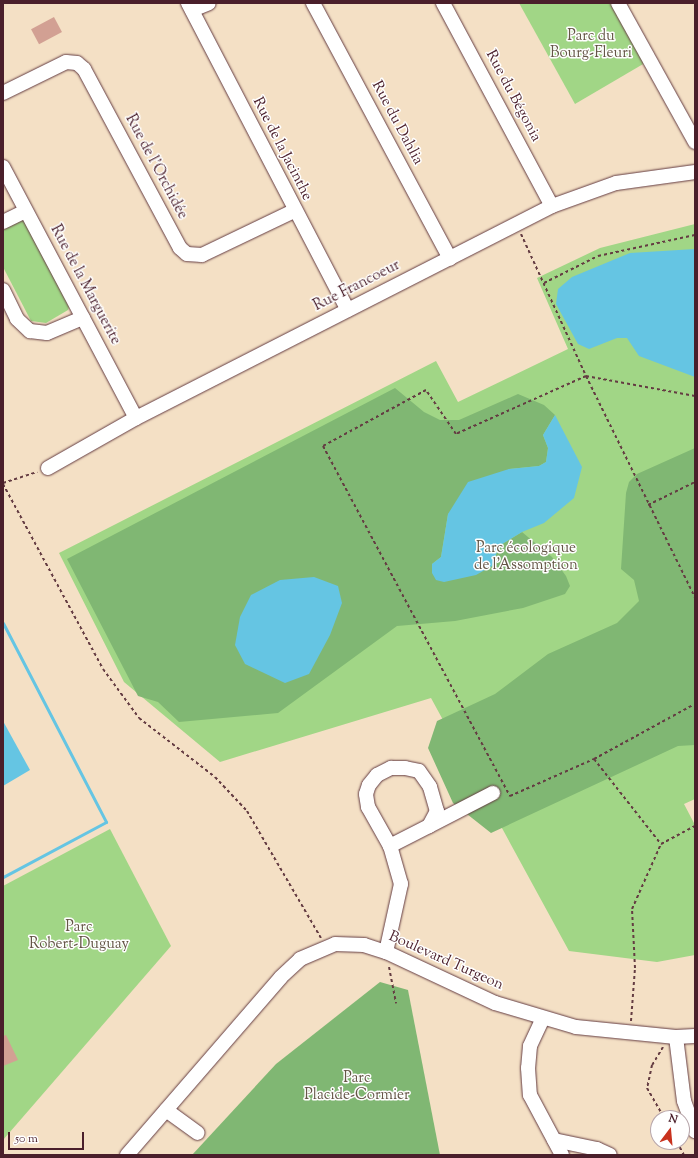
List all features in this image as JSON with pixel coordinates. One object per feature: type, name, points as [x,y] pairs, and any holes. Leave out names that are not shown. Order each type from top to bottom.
[{"type":"street","points":[[190,6],[209,3]]},
{"type":"street","name":"Rue du Dahlia","points":[[313,3],[450,259]]},
{"type":"street","name":"Rue du Bégonia","points":[[443,3],[552,206]]},
{"type":"street","points":[[618,3],[695,142]]},
{"type":"street","name":"Rue de la Jacinthe","points":[[190,6],[294,210],[348,310]]},
{"type":"street","name":"Rue de l'Orchidée","points":[[3,93],[66,62],[76,63],[84,69],[180,248],[187,254],[202,255],[294,210]]},
{"type":"street","name":"Rue de la Marguerite","points":[[3,167],[136,418]]},
{"type":"street","name":"Rue Francoeur","points":[[48,468],[136,418],[552,206],[616,183],[695,172]]},
{"type":"street","points":[[3,222],[26,211]]},
{"type":"street","points":[[3,290],[17,319],[30,331],[47,333],[83,318]]},
{"type":"street","points":[[386,952],[401,884],[390,846],[368,807],[366,794],[369,785],[377,776],[391,768],[406,768],[419,771],[430,787],[437,811],[430,826]]},
{"type":"street","points":[[390,846],[493,793]]},
{"type":"street","name":"Boulevard Turgeon","points":[[127,1155],[281,977],[300,960],[335,944],[364,945],[386,952],[495,1003],[576,1027],[676,1037],[695,1036]]},
{"type":"street","points":[[543,1018],[530,1046],[528,1068],[530,1095],[562,1155]]},
{"type":"street","points":[[676,1037],[684,1102],[695,1130]]},
{"type":"street","points":[[166,1110],[198,1133]]},
{"type":"street","points":[[554,1140],[597,1149],[610,1155]]},
{"type":"path","points":[[517,224],[586,376],[648,505],[695,598]]},
{"type":"path","points":[[544,283],[598,256],[695,235]]},
{"type":"path","points":[[695,396],[586,376],[456,434],[426,390],[323,446],[510,796],[594,759],[695,704]]},
{"type":"path","points":[[48,468],[3,484],[103,669],[139,718],[215,777],[247,811],[326,947]]},
{"type":"path","points":[[648,505],[695,482]]},
{"type":"path","points":[[594,759],[661,844]]},
{"type":"path","points":[[630,1032],[635,968],[632,909],[661,844],[695,826]]},
{"type":"path","points":[[386,952],[396,1003]]},
{"type":"green space","name":"Parc du Bourg-Fleuri","points":[[519,3],[618,3],[650,60],[575,104]]},
{"type":"green space","points":[[24,219],[69,307],[68,310],[46,323],[31,321],[3,267],[3,230]]},
{"type":"green space","name":"Parc écologique de l'Assomption","points":[[695,224],[695,799],[684,804],[695,825],[695,955],[657,962],[569,951],[431,698],[220,762],[124,682],[59,553],[436,361],[458,402],[568,349],[537,278],[600,248]]},
{"type":"green space","points":[[395,388],[424,412],[440,420],[459,420],[518,394],[544,405],[555,415],[543,435],[548,448],[546,462],[539,466],[509,469],[448,514],[441,557],[432,564],[492,566],[499,546],[522,532],[552,557],[566,576],[570,586],[565,594],[523,608],[455,621],[397,626],[278,713],[179,722],[158,702],[138,696],[67,559]]},
{"type":"green space","points":[[695,448],[695,745],[678,746],[491,833],[453,803],[428,748],[437,721],[495,694],[548,654],[617,623],[639,601],[634,580],[621,569],[626,493],[629,482],[637,474]]},
{"type":"green space","name":"Parc Robert-Duguay","points":[[110,829],[171,946],[3,1140],[3,886]]},
{"type":"green space","name":"Parc Placide-Cormier","points":[[380,982],[408,990],[440,1155],[192,1155],[276,1064]]},
{"type":"water","points":[[695,249],[695,377],[639,356],[627,338],[617,338],[589,349],[578,344],[556,304],[558,289],[572,277],[630,253]]},
{"type":"water","points":[[555,415],[582,467],[574,498],[544,523],[522,532],[499,546],[492,566],[476,575],[444,582],[436,580],[432,573],[432,564],[441,557],[448,514],[468,482],[509,469],[539,466],[546,462],[548,448],[543,435]]},
{"type":"water","points":[[314,577],[338,586],[342,603],[330,635],[309,674],[285,683],[245,664],[235,645],[240,617],[251,595],[280,580]]},
{"type":"water","points":[[3,721],[30,770],[3,786]]},
{"type":"building","points":[[54,17],[62,32],[39,44],[31,29]]},
{"type":"building","points":[[6,1035],[18,1060],[3,1066],[3,1036]]},
{"type":"waterway","points":[[3,623],[106,822],[3,877]]}]
